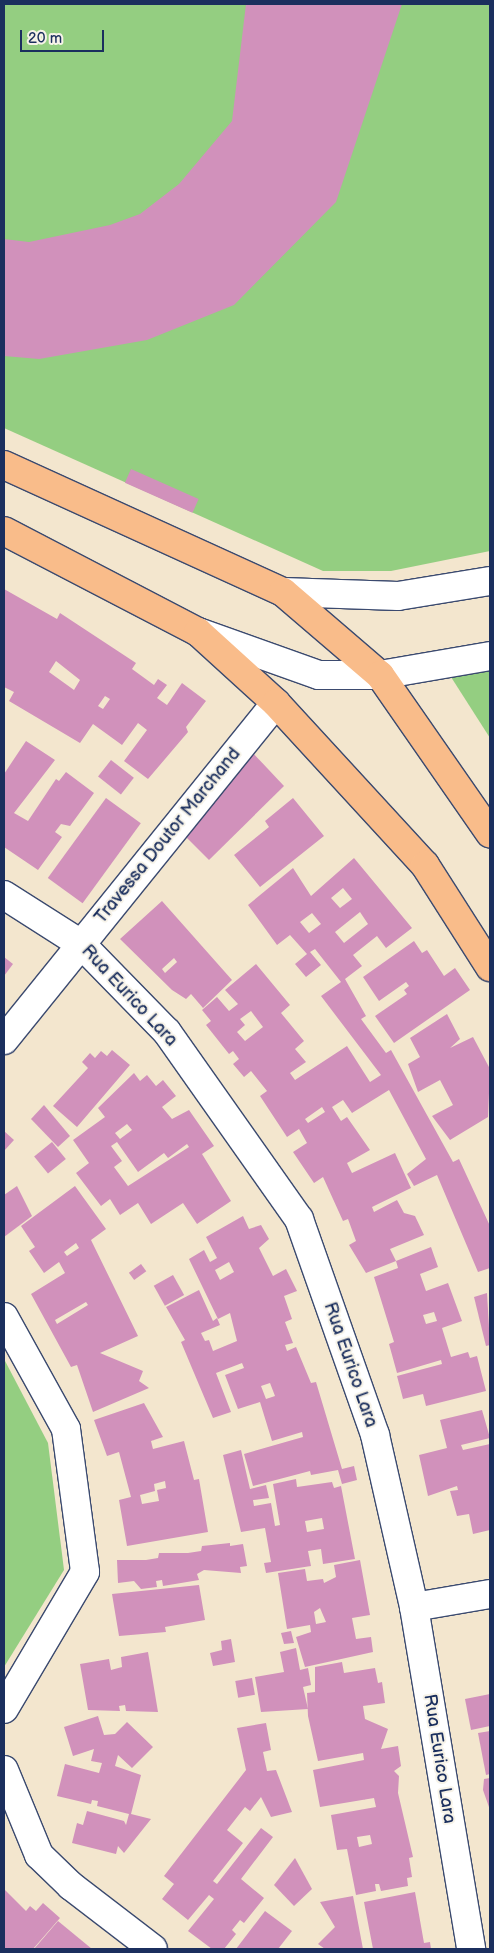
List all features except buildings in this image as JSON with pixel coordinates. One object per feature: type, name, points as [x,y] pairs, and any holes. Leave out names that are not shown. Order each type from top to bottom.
[{"type":"main road","points":[[4,465],[284,592],[380,675],[490,833]]},
{"type":"main road","points":[[4,531],[198,632],[276,703],[425,865],[490,967]]},
{"type":"street","points":[[284,592],[398,596],[490,581]]},
{"type":"street","points":[[198,632],[320,675],[380,675],[490,656]]},
{"type":"street","name":"Travessa Doutor Marchand","points":[[4,1040],[276,703]]},
{"type":"street","name":"Rua Eurico Lara","points":[[4,895],[81,944],[167,1032],[300,1220],[374,1435],[414,1607],[471,1949]]},
{"type":"street","points":[[4,1317],[66,1429],[85,1572],[4,1709]]},
{"type":"street","points":[[414,1607],[490,1594]]},
{"type":"street","points":[[4,1770],[39,1855],[71,1886],[153,1949]]},
{"type":"green space","points":[[4,4],[490,4],[490,551],[391,571],[323,571],[4,428]]},
{"type":"green space","points":[[490,670],[490,738],[451,677]]},
{"type":"green space","points":[[4,1359],[48,1443],[64,1570],[4,1667]]}]
